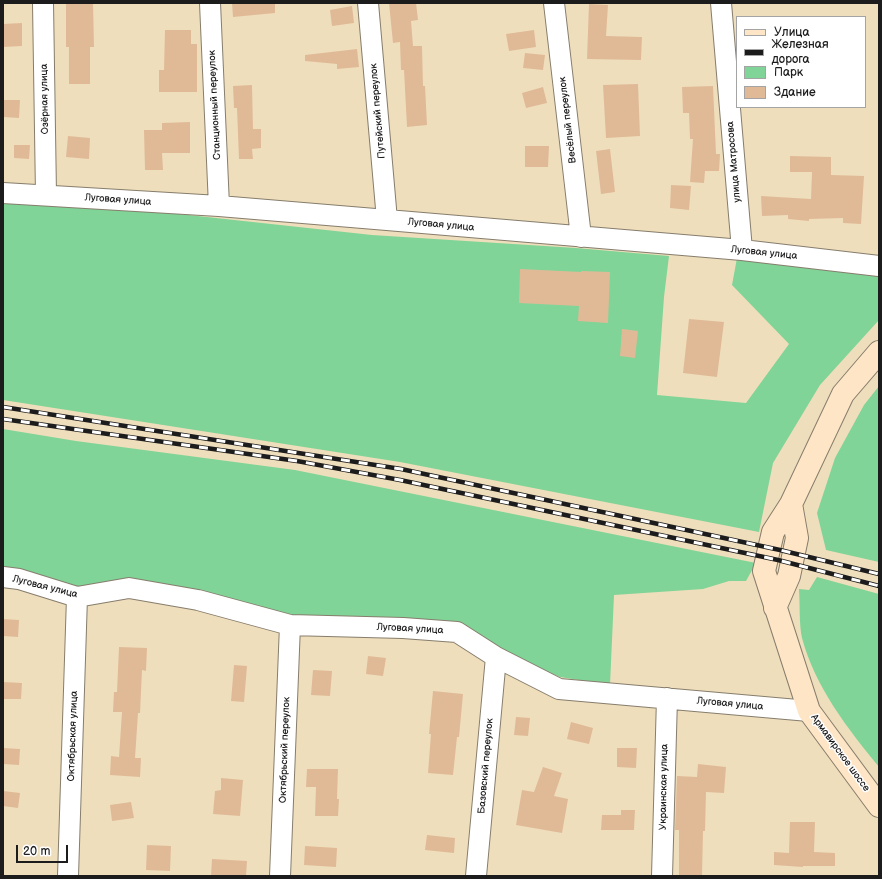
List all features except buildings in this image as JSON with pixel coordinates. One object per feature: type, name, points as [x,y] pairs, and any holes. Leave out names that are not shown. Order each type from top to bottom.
[{"type":"main road","name":"Армавирское шоссе","points":[[879,352],[843,394],[791,504],[773,532],[764,571],[809,711],[879,806]]},
{"type":"street","name":"Озёрная улица","points":[[43,3],[46,195]]},
{"type":"street","name":"Станционный переулок","points":[[210,3],[219,206]]},
{"type":"street","name":"Путейский переулок","points":[[368,3],[387,220]]},
{"type":"street","name":"Весёлый переулок","points":[[554,3],[581,237]]},
{"type":"street","name":"улица Матросова","points":[[721,3],[742,250]]},
{"type":"street","name":"Луговая улица","points":[[3,193],[219,206],[742,250],[879,266]]},
{"type":"street","name":"Луговая улица","points":[[3,577],[19,579],[78,597],[128,588],[198,600],[290,625],[403,628],[457,632],[496,657],[559,689],[809,711]]},
{"type":"street","name":"Октябрьская улица","points":[[68,876],[78,597]]},
{"type":"street","name":"Октябрьский переулок","points":[[280,876],[290,625]]},
{"type":"street","name":"Базовский переулок","points":[[476,876],[496,657]]},
{"type":"street","name":"Украинская улица","points":[[662,876],[666,698]]},
{"type":"green space","points":[[3,202],[170,213],[372,235],[576,248],[669,256],[664,297],[657,395],[746,403],[789,344],[732,285],[737,258],[879,274],[879,320],[820,385],[773,463],[759,532],[400,462],[3,400]]},
{"type":"green space","points":[[879,386],[879,562],[826,550],[817,513],[835,458],[864,405]]},
{"type":"green space","points":[[3,429],[76,441],[295,470],[756,563],[746,581],[729,581],[703,589],[614,595],[610,685],[560,677],[505,655],[469,629],[292,616],[79,589],[49,577],[3,569]]},
{"type":"green space","points":[[817,577],[879,594],[879,767],[834,707],[815,673],[802,638],[799,589],[809,590]]},
{"type":"railway","points":[[3,407],[401,469],[780,550],[879,574]]},
{"type":"railway","points":[[3,419],[297,461],[400,480],[778,560],[879,586]]}]
